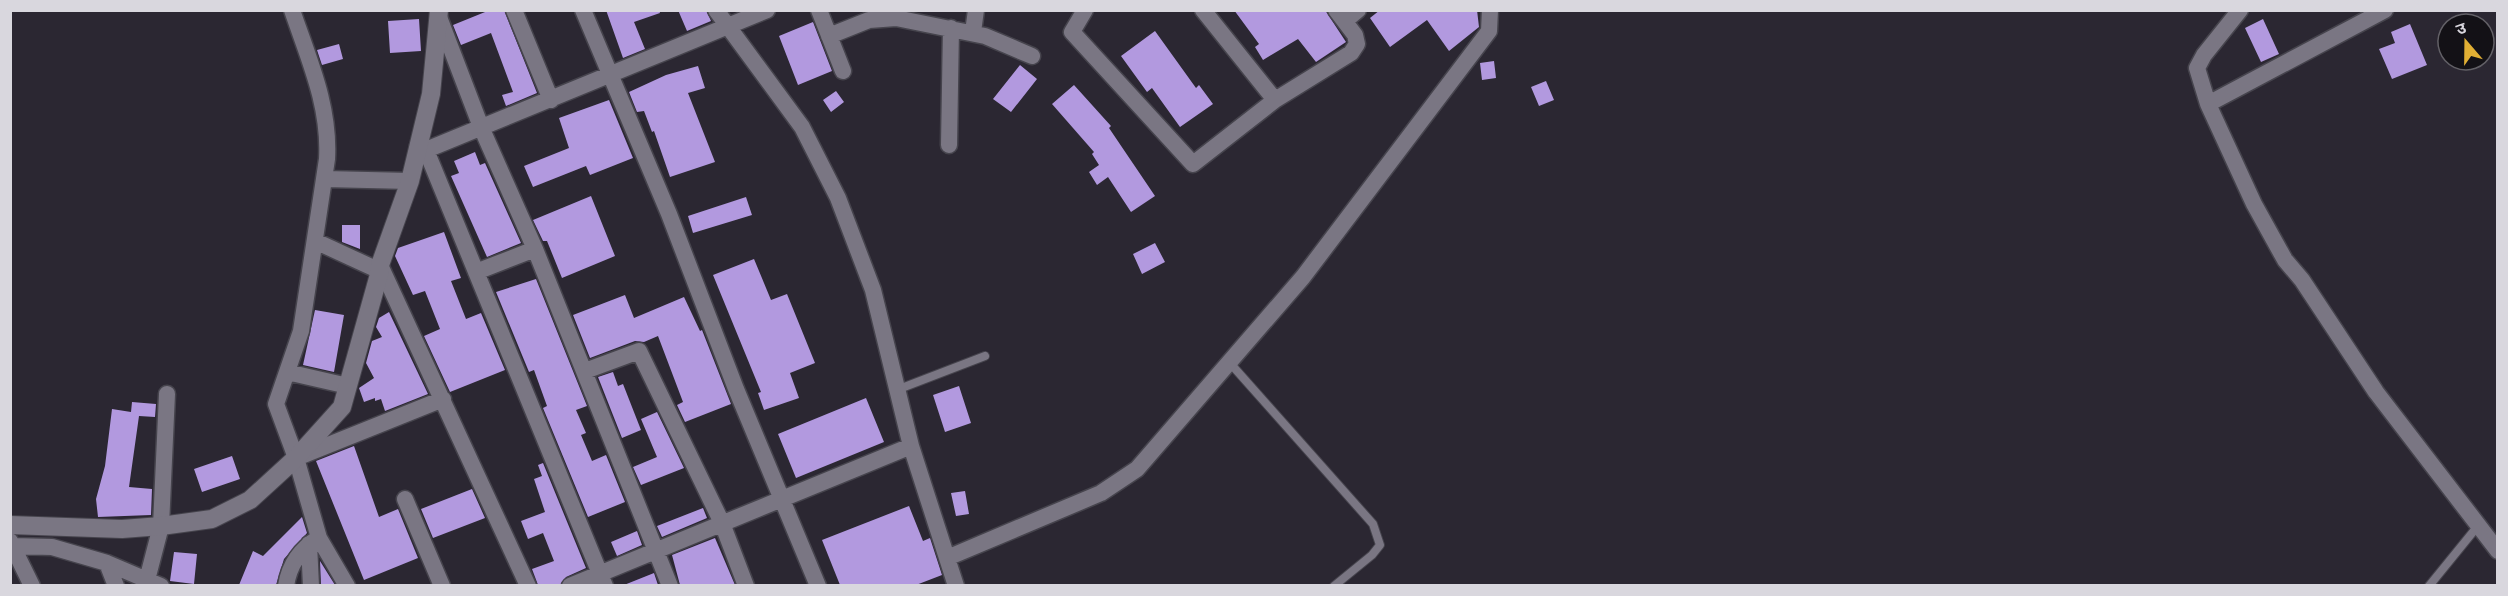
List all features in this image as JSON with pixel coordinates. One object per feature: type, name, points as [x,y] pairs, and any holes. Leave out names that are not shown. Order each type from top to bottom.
[{"type":"main road","points":[[15,523],[80,528],[161,526],[212,519],[250,500],[296,458],[342,406],[380,268],[422,148],[431,94],[439,14]]},
{"type":"street","points":[[292,10],[325,109],[328,134],[325,179],[301,331],[276,404],[296,458],[314,541],[311,585]]},
{"type":"street","points":[[514,10],[550,100]]},
{"type":"street","points":[[583,10],[669,214],[736,389],[818,585]]},
{"type":"street","points":[[716,10],[802,127],[838,198],[873,290],[899,389],[911,446],[956,585]]},
{"type":"street","points":[[602,580],[476,272],[422,148],[481,128],[611,76],[766,10]]},
{"type":"street","points":[[819,10],[843,72]]},
{"type":"street","points":[[973,32],[976,10]]},
{"type":"street","points":[[1085,10],[1072,32],[1193,164],[1275,100],[1351,53],[1357,44],[1346,14]]},
{"type":"street","points":[[1203,10],[1275,100]]},
{"type":"street","points":[[947,558],[1101,493],[1137,469],[1303,277],[1489,31],[1490,10]]},
{"type":"street","points":[[2240,10],[2204,55],[2197,68],[2208,104],[2254,204],[2285,260],[2302,280],[2376,392],[2477,527],[2498,551]]},
{"type":"street","points":[[2208,104],[2356,17],[2385,10]]},
{"type":"street","points":[[439,14],[481,128],[535,249],[670,585]]},
{"type":"street","points":[[829,36],[882,17],[973,32],[1032,56]]},
{"type":"street","points":[[949,145],[951,28]]},
{"type":"street","points":[[325,179],[410,182]]},
{"type":"street","points":[[315,241],[380,268],[528,585]]},
{"type":"street","points":[[476,272],[535,249]]},
{"type":"street","points":[[585,371],[639,351],[722,523],[746,585]]},
{"type":"street","points":[[287,372],[348,386]]},
{"type":"street","points":[[12,544],[52,547],[107,563],[154,583],[161,526],[167,394]]},
{"type":"street","points":[[296,458],[443,399]]},
{"type":"street","points":[[570,585],[602,580],[656,551],[911,446]]},
{"type":"street","points":[[405,499],[442,585]]},
{"type":"street","points":[[286,585],[292,566],[314,541]]},
{"type":"street","points":[[314,541],[347,585]]},
{"type":"street","points":[[12,544],[32,585]]},
{"type":"street","points":[[107,563],[116,585]]},
{"type":"lane","points":[[899,389],[985,356]]},
{"type":"lane","points":[[1230,363],[1373,524],[1380,545],[1372,555],[1334,585]]},
{"type":"lane","points":[[2429,585],[2477,527]]},
{"type":"building","points":[[490,10],[504,10],[537,93],[506,106],[502,95],[513,92],[491,33],[461,45],[453,25]]},
{"type":"building","points":[[606,10],[659,10],[660,13],[634,22],[645,49],[623,58]]},
{"type":"building","points":[[678,10],[706,10],[711,21],[687,31]]},
{"type":"building","points":[[1234,10],[1325,10],[1346,42],[1316,62],[1298,39],[1263,60],[1255,47],[1259,44]]},
{"type":"building","points":[[1380,10],[1477,10],[1479,27],[1449,51],[1427,20],[1390,47],[1370,18]]},
{"type":"building","points":[[419,19],[421,51],[390,53],[388,21]]},
{"type":"building","points":[[2263,19],[2279,54],[2261,62],[2245,28]]},
{"type":"building","points":[[813,22],[832,71],[798,85],[779,36]]},
{"type":"building","points":[[2410,24],[2427,65],[2392,79],[2379,49],[2395,43],[2391,32]]},
{"type":"building","points":[[1155,31],[1196,88],[1199,85],[1213,104],[1180,127],[1152,88],[1147,92],[1121,56]]},
{"type":"building","points":[[339,44],[343,59],[322,65],[317,50]]},
{"type":"building","points":[[1494,61],[1496,78],[1482,80],[1480,63]]},
{"type":"building","points":[[1020,65],[1037,79],[1011,112],[993,99]]},
{"type":"building","points":[[698,66],[705,88],[688,93],[715,162],[670,177],[654,131],[652,132],[644,111],[637,112],[629,92],[666,75]]},
{"type":"building","points":[[1546,81],[1554,100],[1539,106],[1531,87]]},
{"type":"building","points":[[1074,85],[1111,126],[1109,128],[1155,196],[1131,212],[1108,177],[1097,185],[1089,172],[1099,165],[1092,154],[1094,152],[1052,104]]},
{"type":"building","points":[[836,91],[844,102],[831,112],[823,100]]},
{"type":"building","points":[[609,100],[633,158],[590,175],[586,166],[533,187],[524,166],[569,148],[559,118]]},
{"type":"building","points":[[475,152],[480,165],[485,163],[521,243],[487,257],[451,176],[459,173],[454,161]]},
{"type":"building","points":[[591,196],[615,256],[562,278],[547,241],[543,241],[533,220]]},
{"type":"building","points":[[746,197],[752,215],[693,233],[688,216]]},
{"type":"building","points":[[342,225],[360,225],[360,249],[342,242]]},
{"type":"building","points":[[444,232],[461,278],[451,281],[466,319],[481,313],[505,370],[450,392],[424,336],[440,329],[425,291],[413,295],[395,256],[398,248]]},
{"type":"building","points":[[1155,243],[1165,262],[1142,274],[1133,254]]},
{"type":"building","points":[[754,259],[771,300],[787,294],[815,363],[790,373],[799,398],[764,410],[758,393],[761,392],[713,275]]},
{"type":"building","points":[[536,279],[587,406],[576,410],[586,433],[581,435],[592,461],[606,455],[625,502],[588,517],[543,408],[547,406],[534,370],[529,372],[496,292]]},
{"type":"building","points":[[625,295],[634,318],[684,297],[700,331],[702,330],[731,404],[685,422],[677,405],[683,402],[658,336],[644,342],[635,341],[590,358],[573,315]]},
{"type":"building","points":[[315,310],[344,315],[334,372],[303,365]]},
{"type":"building","points":[[389,312],[428,394],[385,411],[381,399],[375,401],[375,398],[364,402],[359,388],[374,378],[366,363],[372,341],[382,337],[376,327],[379,318]]},
{"type":"building","points":[[613,372],[618,386],[623,384],[641,430],[622,438],[598,377]]},
{"type":"building","points":[[959,386],[971,423],[945,432],[933,395]]},
{"type":"building","points":[[866,398],[884,442],[796,478],[778,434]]},
{"type":"building","points":[[132,402],[156,404],[155,417],[139,416],[129,487],[152,489],[151,515],[98,517],[96,499],[105,466],[112,409],[131,412]]},
{"type":"building","points":[[657,412],[684,468],[641,485],[633,467],[657,457],[641,419]]},
{"type":"building","points":[[354,446],[379,517],[398,509],[418,558],[364,580],[316,461]]},
{"type":"building","points":[[232,456],[240,479],[202,492],[194,469]]},
{"type":"building","points":[[543,463],[586,568],[566,577],[560,585],[538,585],[532,569],[554,561],[543,533],[528,539],[521,521],[545,512],[534,479],[542,476],[538,465]]},
{"type":"building","points":[[472,489],[485,518],[433,538],[421,509]]},
{"type":"building","points":[[965,491],[969,514],[956,516],[951,493]]},
{"type":"building","points":[[909,506],[923,541],[930,538],[942,575],[916,585],[840,585],[822,540]]},
{"type":"building","points":[[703,508],[707,518],[662,537],[657,526]]},
{"type":"building","points":[[302,517],[307,533],[284,559],[276,585],[239,585],[253,551],[263,556]]},
{"type":"building","points":[[637,531],[642,545],[617,556],[611,542]]},
{"type":"building","points":[[715,538],[735,585],[680,585],[672,555]]},
{"type":"building","points":[[174,552],[197,554],[194,584],[170,581]]},
{"type":"building","points":[[320,561],[335,585],[321,585]]},
{"type":"building","points":[[654,573],[658,585],[624,585]]}]
